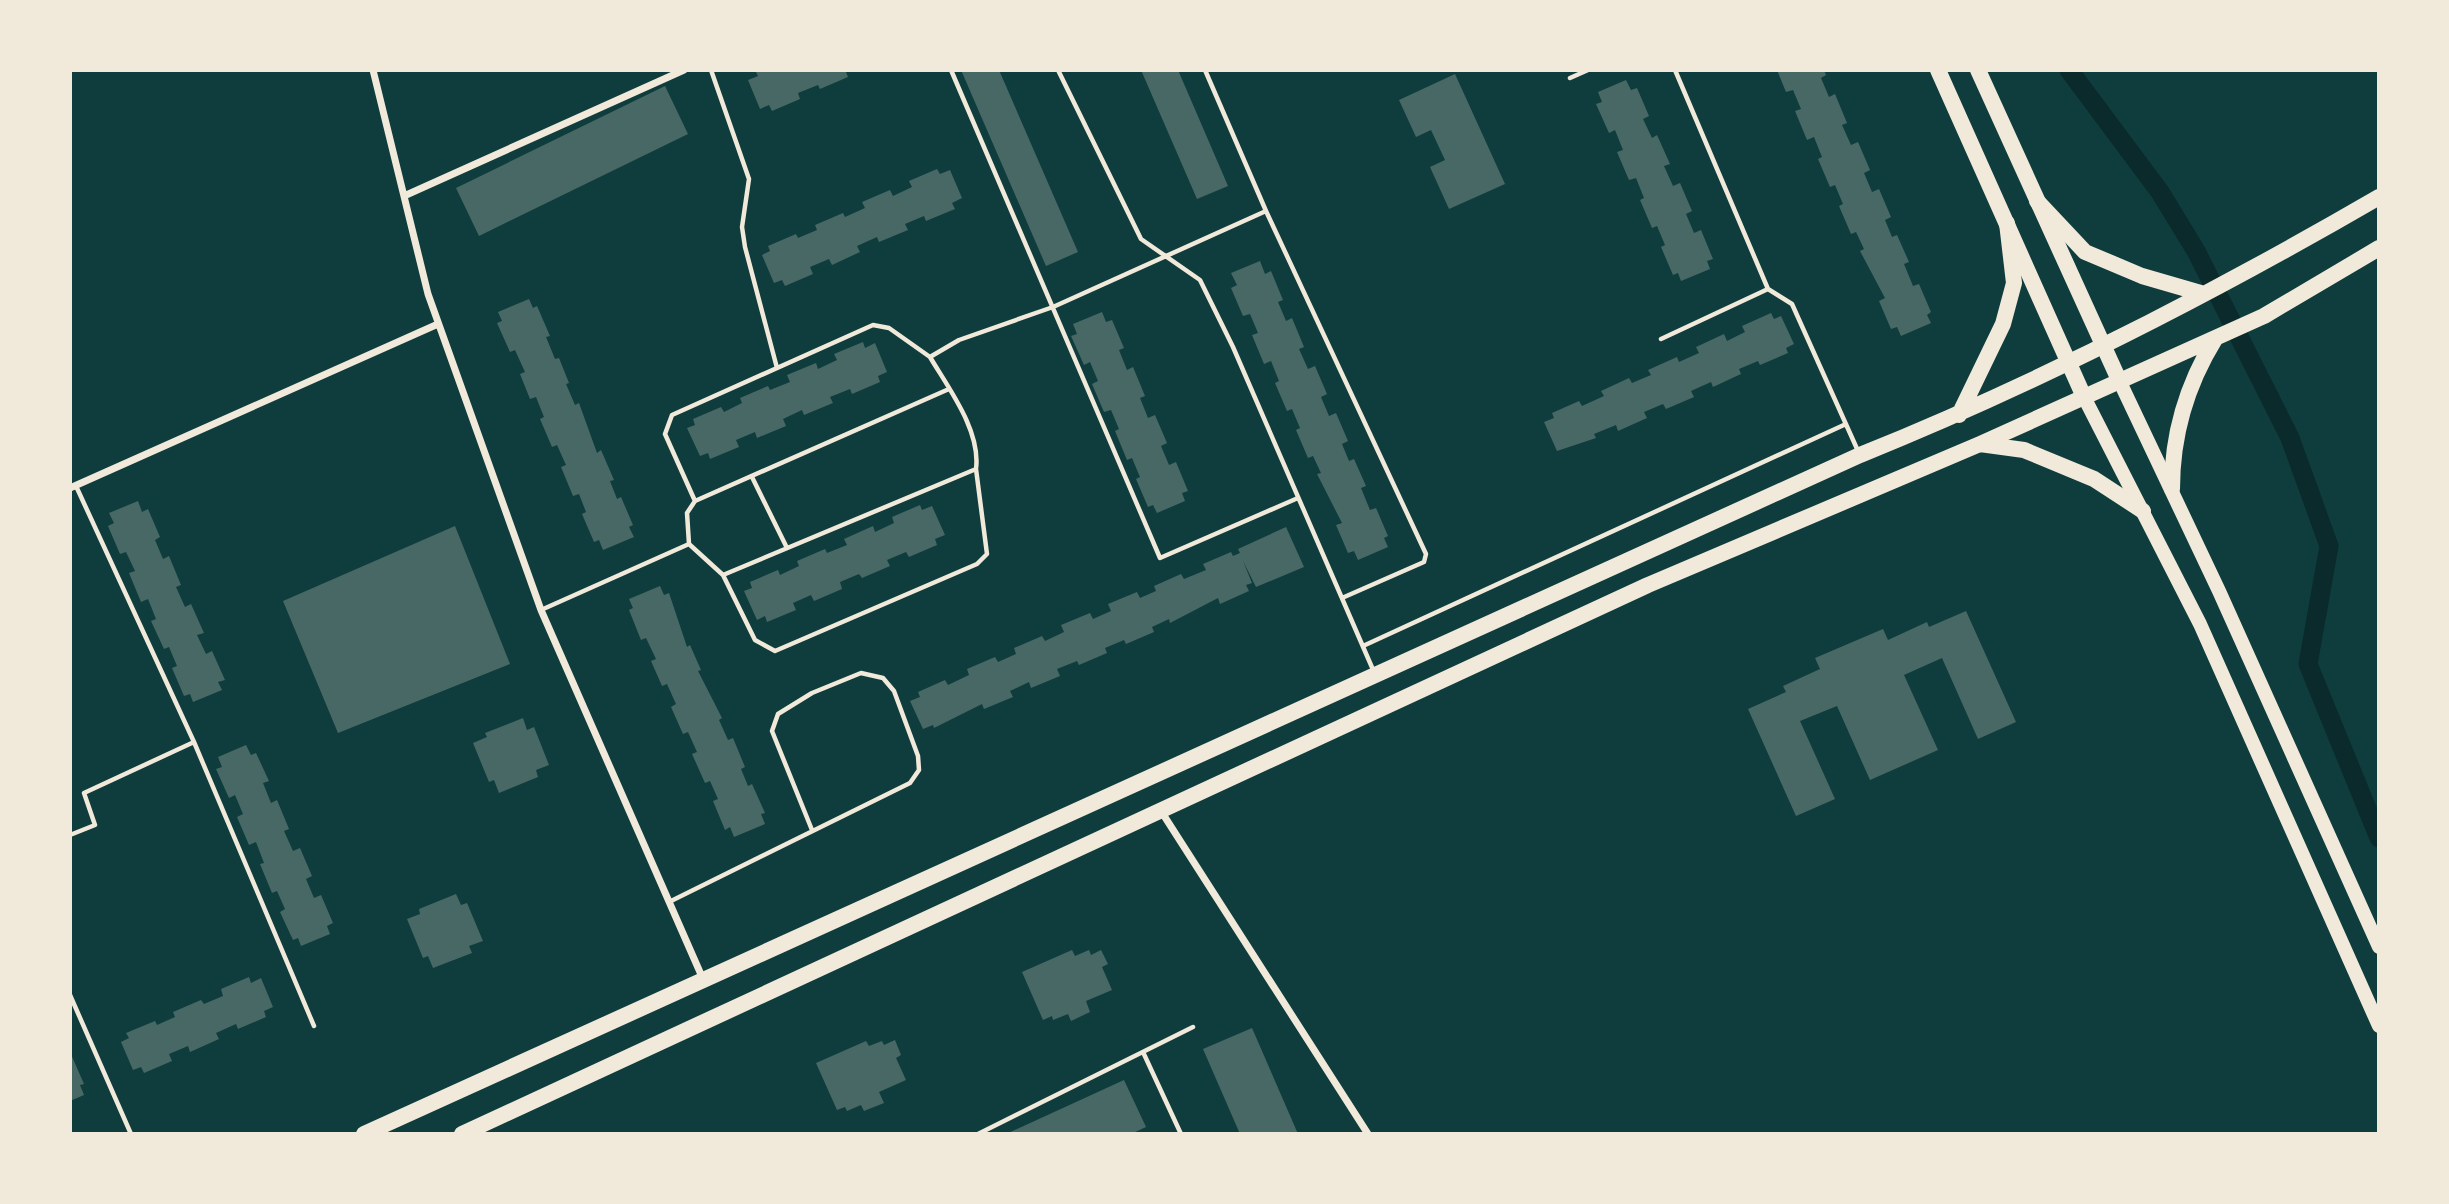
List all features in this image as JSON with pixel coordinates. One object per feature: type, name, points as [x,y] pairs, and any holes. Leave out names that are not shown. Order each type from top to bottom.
[{"type":"main road","points":[[1938,70],[2084,397],[2200,624],[2379,1026]]},
{"type":"main road","points":[[1978,70],[2119,380],[2172,489],[2379,947]]},
{"type":"main road","points":[[364,1134],[1860,455],[1959,415],[2241,276],[2379,197]]},
{"type":"main road","points":[[2037,201],[2085,252],[2204,295]]},
{"type":"main road","points":[[1959,415],[2003,324],[2014,283],[2007,223]]},
{"type":"main road","points":[[461,1134],[1647,585],[1980,444],[2119,380],[2199,354],[2215,339],[2264,316],[2379,248]]},
{"type":"main road","points":[[2172,489],[2172,448],[2199,354]]},
{"type":"main road","points":[[1980,444],[2024,450],[2094,479],[2143,511]]},
{"type":"street","points":[[373,70],[428,294],[541,610],[704,980]]},
{"type":"street","points":[[404,196],[684,70]]},
{"type":"street","points":[[73,487],[438,324]]},
{"type":"street","points":[[1161,810],[1368,1134]]},
{"type":"lane","points":[[710,70],[748,179],[742,227],[745,247],[777,368]]},
{"type":"lane","points":[[951,70],[1160,558],[1298,497]]},
{"type":"lane","points":[[1058,70],[1141,239],[1200,280],[1233,347],[1376,675]]},
{"type":"lane","points":[[1205,70],[1266,211],[1426,554],[1423,562],[1342,598]]},
{"type":"lane","points":[[1570,78],[1588,70]]},
{"type":"lane","points":[[1675,70],[1768,289],[1792,304],[1860,455]]},
{"type":"lane","points":[[930,358],[960,340],[1053,307],[1266,211]]},
{"type":"lane","points":[[1661,339],[1768,289]]},
{"type":"lane","points":[[695,501],[665,433],[672,415],[873,325],[889,328],[930,358],[950,389],[978,451],[976,469],[987,554],[977,565],[775,651],[755,640],[723,575],[689,544],[687,513],[695,501],[950,389]]},
{"type":"lane","points":[[1363,646],[1846,424]]},
{"type":"lane","points":[[723,575],[976,469]]},
{"type":"lane","points":[[752,477],[787,548]]},
{"type":"lane","points":[[73,487],[194,742],[314,1026]]},
{"type":"lane","points":[[541,610],[689,544]]},
{"type":"lane","points":[[669,902],[910,783],[919,770],[918,757],[894,691],[883,678],[861,673],[813,693],[778,714],[772,731],[812,830]]},
{"type":"lane","points":[[70,835],[95,825],[84,793],[194,742]]},
{"type":"lane","points":[[70,995],[131,1134]]},
{"type":"lane","points":[[978,1134],[1193,1027]]},
{"type":"lane","points":[[1143,1052],[1181,1134]]},
{"type":"building","points":[[755,70],[851,70],[846,72],[848,77],[820,89],[818,85],[798,93],[800,99],[772,111],[769,105],[760,109],[748,80],[758,76]]},
{"type":"building","points":[[961,70],[999,70],[1078,252],[1046,266]]},
{"type":"building","points":[[1141,70],[1178,70],[1228,186],[1197,199]]},
{"type":"building","points":[[1777,70],[1824,70],[1826,75],[1821,78],[1829,97],[1835,94],[1847,123],[1842,125],[1851,145],[1858,142],[1870,170],[1864,173],[1872,192],[1879,189],[1891,217],[1885,220],[1892,237],[1897,235],[1909,262],[1904,264],[1913,286],[1919,284],[1931,312],[1927,315],[1931,323],[1901,336],[1897,327],[1891,329],[1879,301],[1885,298],[1860,251],[1864,249],[1856,232],[1851,234],[1839,206],[1843,204],[1835,185],[1830,187],[1818,159],[1822,157],[1814,137],[1807,140],[1795,111],[1801,109],[1793,90],[1786,92]]},
{"type":"building","points":[[1455,74],[1505,184],[1449,209],[1430,167],[1445,160],[1431,130],[1416,137],[1399,100]]},
{"type":"building","points":[[1626,80],[1631,90],[1637,88],[1649,116],[1643,119],[1652,138],[1657,135],[1670,164],[1664,166],[1673,186],[1680,183],[1692,211],[1686,214],[1694,233],[1701,230],[1713,259],[1707,261],[1710,269],[1681,281],[1678,273],[1673,275],[1661,247],[1665,245],[1657,226],[1652,228],[1640,200],[1644,198],[1636,178],[1629,180],[1617,152],[1623,150],[1615,130],[1609,133],[1596,104],[1602,102],[1598,92]]},
{"type":"building","points":[[665,86],[688,134],[479,236],[456,188]]},
{"type":"building","points":[[937,169],[940,174],[950,170],[962,198],[952,203],[955,209],[926,221],[924,216],[905,224],[908,230],[879,242],[877,237],[857,246],[860,252],[832,265],[829,259],[810,267],[813,274],[785,286],[782,280],[774,283],[762,255],[770,251],[768,246],[796,234],[798,238],[817,230],[815,225],[843,213],[845,217],[865,208],[862,202],[890,190],[893,196],[912,187],[909,181]]},
{"type":"building","points":[[1260,261],[1265,274],[1271,271],[1283,300],[1278,302],[1286,321],[1292,318],[1304,347],[1299,349],[1308,369],[1315,366],[1327,394],[1321,397],[1329,416],[1336,413],[1348,441],[1342,444],[1349,461],[1354,459],[1366,486],[1361,488],[1370,510],[1376,508],[1388,536],[1384,538],[1388,547],[1358,560],[1354,551],[1348,553],[1336,525],[1342,523],[1317,474],[1321,473],[1313,456],[1308,458],[1296,430],[1300,428],[1292,409],[1287,411],[1275,383],[1279,381],[1271,361],[1264,364],[1252,335],[1258,333],[1250,314],[1243,316],[1231,288],[1237,285],[1231,273]]},
{"type":"building","points":[[529,299],[533,308],[537,306],[550,336],[546,337],[555,359],[559,358],[575,405],[579,403],[597,453],[601,450],[614,480],[610,481],[617,499],[621,497],[633,525],[629,527],[634,537],[603,550],[599,540],[594,542],[582,514],[586,512],[579,494],[573,496],[561,467],[566,465],[557,445],[552,447],[540,419],[544,417],[536,397],[530,399],[520,374],[525,372],[515,350],[510,352],[497,323],[502,321],[498,312]]},
{"type":"building","points":[[1102,312],[1106,322],[1112,320],[1124,348],[1119,350],[1127,370],[1133,367],[1145,396],[1140,398],[1148,418],[1155,415],[1167,443],[1161,446],[1169,465],[1176,462],[1188,491],[1182,493],[1185,501],[1157,513],[1153,505],[1148,507],[1136,479],[1140,477],[1132,458],[1127,460],[1115,431],[1119,429],[1111,410],[1104,412],[1092,384],[1098,381],[1090,362],[1084,365],[1071,336],[1077,334],[1073,324]]},
{"type":"building","points":[[1771,313],[1774,319],[1781,316],[1794,344],[1786,348],[1788,353],[1760,365],[1758,361],[1739,369],[1741,374],[1713,387],[1711,382],[1691,391],[1694,397],[1666,409],[1663,404],[1644,412],[1647,418],[1618,431],[1616,425],[1594,434],[1596,438],[1557,451],[1544,422],[1554,418],[1552,413],[1579,401],[1582,406],[1604,396],[1601,391],[1629,378],[1632,383],[1651,375],[1648,370],[1677,357],[1679,362],[1699,353],[1696,347],[1724,334],[1727,341],[1745,332],[1742,326]]},
{"type":"building","points":[[863,342],[865,348],[875,343],[887,372],[878,376],[880,382],[852,394],[850,389],[830,397],[833,403],[804,415],[802,410],[783,419],[786,426],[757,438],[755,432],[736,440],[739,447],[710,459],[708,453],[700,456],[687,428],[695,425],[693,419],[721,407],[724,412],[742,403],[740,398],[768,386],[770,390],[790,382],[787,375],[816,363],[818,369],[837,360],[834,354]]},
{"type":"building","points":[[138,501],[142,512],[148,509],[160,537],[155,540],[163,559],[169,556],[181,585],[176,587],[185,607],[191,604],[204,633],[197,635],[206,654],[212,651],[225,680],[218,682],[222,690],[193,702],[190,694],[184,696],[172,668],[177,666],[169,647],[164,649],[151,621],[156,619],[148,599],[141,602],[129,573],[135,571],[126,552],[120,554],[108,526],[114,523],[109,513]]},
{"type":"building","points":[[920,505],[922,510],[932,506],[945,535],[935,539],[937,545],[909,557],[906,552],[887,560],[890,566],[862,578],[859,574],[840,582],[842,589],[814,601],[811,595],[793,603],[796,610],[767,622],[765,616],[757,620],[744,591],[752,588],[750,582],[778,570],[780,575],[799,566],[797,561],[825,549],[827,553],[847,545],[844,539],[873,526],[875,532],[894,523],[892,517]]},
{"type":"building","points":[[455,526],[510,664],[338,733],[283,601]]},
{"type":"building","points":[[1286,527],[1304,567],[1256,587],[1243,561],[1252,583],[1246,585],[1249,591],[1220,604],[1218,598],[1170,623],[1169,619],[1152,627],[1154,632],[1126,644],[1124,640],[1105,648],[1107,653],[1079,665],[1077,661],[1057,669],[1060,676],[1031,688],[1029,682],[1010,691],[1013,697],[984,709],[982,704],[934,728],[933,725],[923,729],[910,701],[920,697],[918,692],[945,680],[948,685],[969,675],[967,669],[995,657],[998,662],[1016,654],[1014,648],[1042,636],[1045,641],[1064,632],[1061,625],[1090,613],[1093,619],[1111,611],[1108,604],[1137,592],[1140,598],[1156,591],[1154,586],[1181,574],[1184,579],[1206,570],[1203,564],[1231,552],[1233,556],[1240,553],[1238,549]]},
{"type":"building","points":[[660,586],[664,595],[669,593],[687,647],[690,645],[701,670],[698,671],[722,718],[719,720],[728,740],[733,738],[745,767],[741,769],[748,786],[752,784],[765,813],[761,814],[765,824],[734,837],[730,827],[725,830],[713,801],[718,799],[710,781],[705,783],[692,754],[697,752],[688,732],[683,734],[671,707],[676,704],[667,684],[662,686],[651,661],[656,659],[646,638],[641,640],[629,610],[633,608],[629,599]]},
{"type":"building","points":[[1966,611],[2016,722],[1978,739],[1942,658],[1904,675],[1938,750],[1870,780],[1837,706],[1800,721],[1835,799],[1796,816],[1748,709],[1786,692],[1783,686],[1820,669],[1815,658],[1883,629],[1888,640],[1927,622],[1929,627]]},
{"type":"building","points":[[523,718],[527,730],[534,727],[549,765],[536,770],[538,777],[499,793],[494,780],[489,782],[473,743],[487,737],[485,733]]},
{"type":"building","points":[[246,745],[251,755],[256,753],[269,781],[263,783],[271,803],[277,800],[289,829],[284,831],[293,851],[300,848],[312,876],[306,879],[314,898],[321,895],[333,923],[327,926],[330,934],[301,946],[298,938],[293,940],[280,912],[285,909],[277,891],[272,893],[260,864],[264,863],[256,842],[249,845],[237,817],[243,814],[235,795],[229,798],[216,769],[222,767],[218,757]]},
{"type":"building","points":[[456,894],[461,905],[467,903],[483,941],[469,946],[472,953],[433,968],[428,956],[423,958],[407,919],[420,914],[419,909]]},
{"type":"building","points":[[1072,950],[1075,956],[1089,950],[1091,955],[1101,950],[1108,964],[1102,967],[1112,990],[1086,1001],[1090,1012],[1071,1021],[1068,1014],[1053,1020],[1052,1016],[1043,1020],[1022,972]]},
{"type":"building","points":[[249,977],[251,983],[261,978],[273,1007],[264,1011],[266,1017],[238,1029],[236,1024],[216,1033],[219,1039],[190,1052],[188,1046],[169,1054],[172,1061],[144,1073],[141,1067],[133,1070],[121,1042],[129,1038],[126,1033],[155,1021],[157,1025],[175,1017],[173,1012],[201,1000],[204,1004],[223,996],[221,989]]},
{"type":"building","points":[[1252,1028],[1298,1134],[1240,1134],[1203,1049]]},
{"type":"building","points":[[895,1040],[901,1055],[896,1058],[906,1080],[879,1092],[884,1103],[864,1111],[861,1105],[847,1111],[845,1107],[837,1110],[816,1063],[866,1041],[869,1046],[882,1041],[884,1045]]},
{"type":"building","points":[[70,1052],[84,1084],[80,1085],[84,1095],[70,1101]]},
{"type":"building","points":[[1124,1080],[1146,1127],[1131,1134],[1006,1134]]},
{"type":"waterway","points":[[2069,70],[2160,192],[2196,251],[2290,438],[2329,546],[2308,664],[2379,838]]}]
